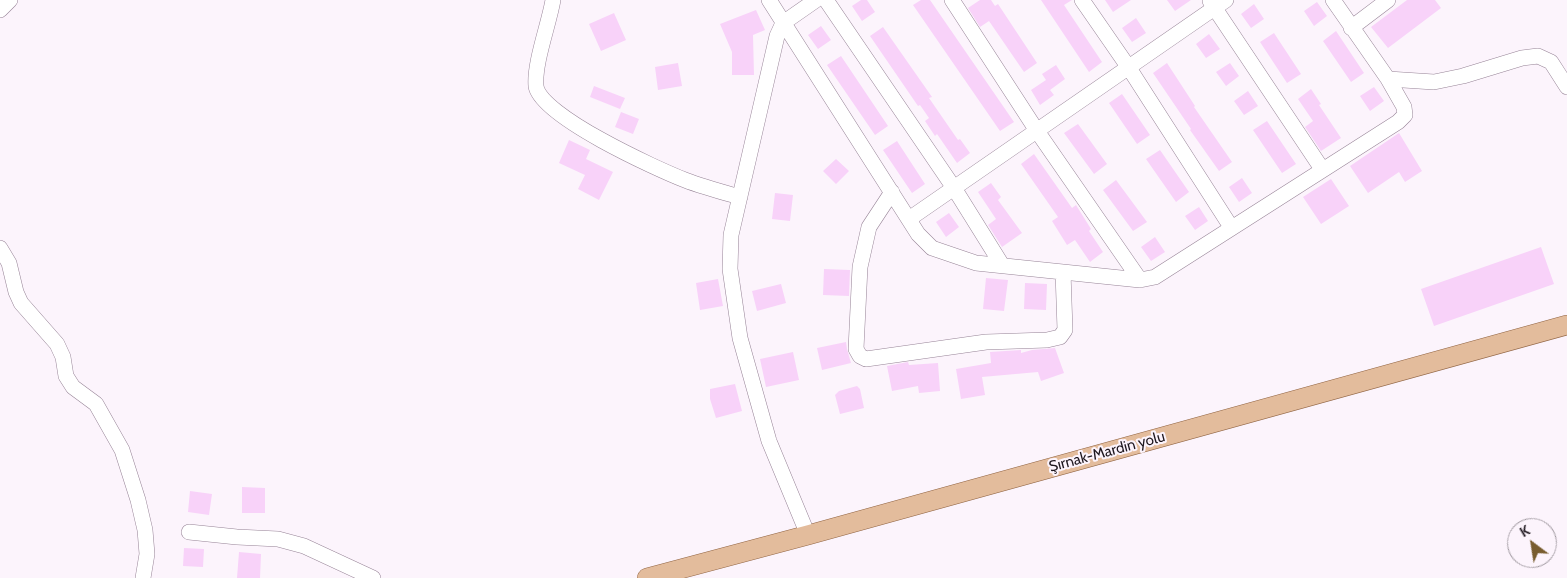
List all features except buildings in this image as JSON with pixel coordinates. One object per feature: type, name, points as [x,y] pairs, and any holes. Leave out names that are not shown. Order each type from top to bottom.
[{"type":"main road","name":"Şırnak-Mardin yolu","points":[[647,578],[1567,325]]},
{"type":"street","points":[[0,10],[10,0]]},
{"type":"street","points":[[553,0],[537,67],[536,88],[544,100],[575,125],[619,150],[686,181],[740,197]]},
{"type":"street","points":[[768,0],[918,234],[932,248],[976,262],[1140,280],[1155,277],[1398,122],[1405,115],[1404,107],[1388,79],[1333,0]]},
{"type":"street","points":[[808,535],[769,441],[740,338],[730,269],[731,236],[778,36],[783,23],[816,0]]},
{"type":"street","points":[[826,0],[954,188],[1002,265]]},
{"type":"street","points":[[952,0],[1037,131],[1140,280]]},
{"type":"street","points":[[1082,0],[1129,68],[1231,227]]},
{"type":"street","points":[[1351,28],[1388,0]]},
{"type":"street","points":[[909,219],[1129,68],[1216,3],[1322,169]]},
{"type":"street","points":[[1388,79],[1434,82],[1463,76],[1522,58],[1538,56],[1552,62],[1567,87]]},
{"type":"street","points":[[892,192],[869,227],[860,267],[856,349],[860,356],[866,359],[986,342],[1047,340],[1060,337],[1065,330],[1063,272]]},
{"type":"street","points":[[0,248],[9,263],[16,292],[21,303],[57,344],[63,357],[66,376],[73,387],[96,404],[122,450],[138,500],[145,530],[147,554],[143,578]]},
{"type":"street","points":[[189,532],[278,539],[304,546],[373,578]]}]
